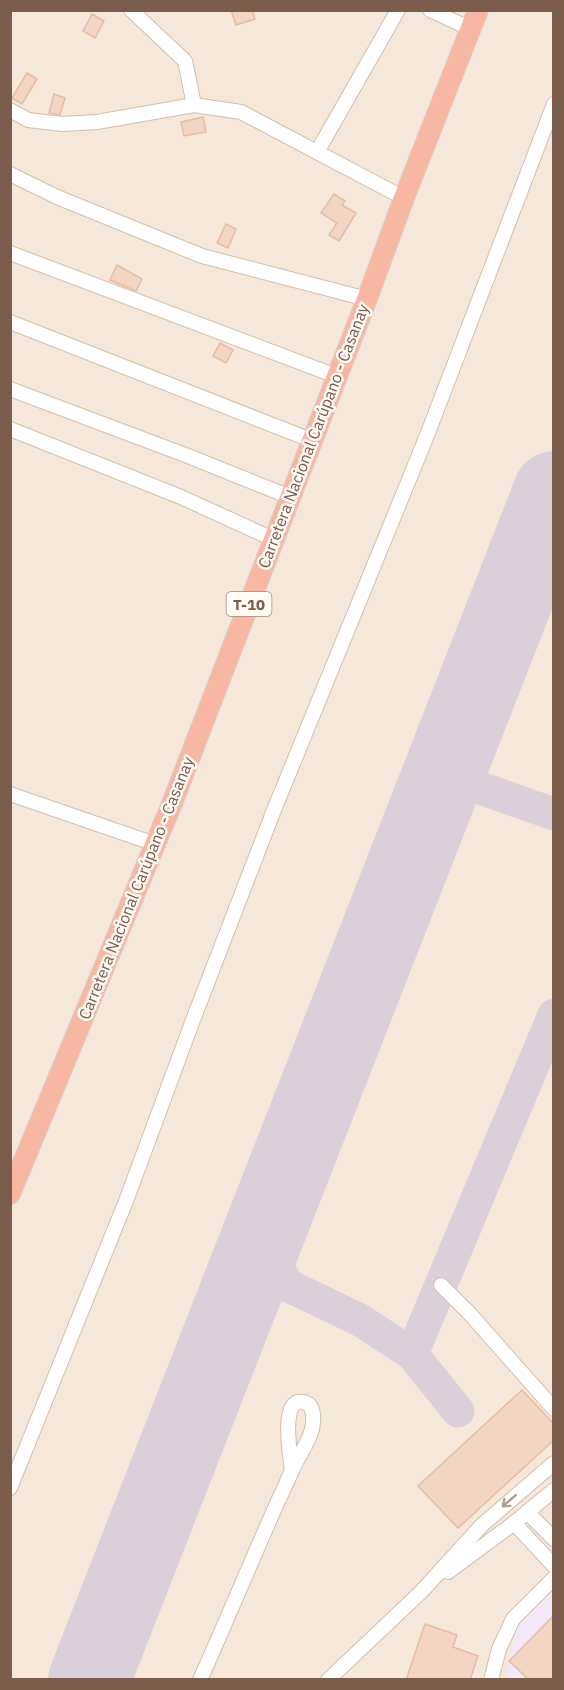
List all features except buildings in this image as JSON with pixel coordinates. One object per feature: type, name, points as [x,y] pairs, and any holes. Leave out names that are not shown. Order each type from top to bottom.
[{"type":"highway","name":"Carretera Nacional Carúpano - Casanay","points":[[10,1194],[155,844],[474,20]]},
{"type":"street","points":[[131,10],[184,61],[194,105]]},
{"type":"street","points":[[317,152],[398,10]]},
{"type":"street","points":[[430,10],[474,20]]},
{"type":"street","points":[[10,1488],[126,1201],[274,810],[426,438],[554,104]]},
{"type":"street","points":[[10,110],[28,120],[62,124],[97,122],[194,105],[241,111],[404,198]]},
{"type":"street","points":[[10,174],[57,197],[202,256],[366,299]]},
{"type":"street","points":[[10,253],[336,376]]},
{"type":"street","points":[[10,322],[311,441]]},
{"type":"street","points":[[10,389],[290,496]]},
{"type":"street","points":[[10,429],[181,497],[273,539]]},
{"type":"street","points":[[10,794],[155,844]]},
{"type":"street","points":[[441,1285],[548,1394],[554,1409]]},
{"type":"street","points":[[328,1680],[422,1591],[482,1525],[554,1462]]},
{"type":"street","points":[[200,1680],[292,1471]]},
{"type":"street","points":[[422,1591],[514,1523],[554,1490]]},
{"type":"street","points":[[527,1512],[554,1539]]},
{"type":"street","points":[[514,1523],[554,1566]]},
{"type":"street","points":[[491,1680],[500,1649],[513,1619],[554,1578]]},
{"type":"shaded area","points":[[11,11],[553,11],[553,1679],[11,1679]]},
{"type":"shaded area","points":[[553,1588],[553,1679],[507,1680],[509,1661],[518,1626]]},
{"type":"taxiway","points":[[443,775],[554,814]]},
{"type":"taxiway","points":[[412,1354],[554,1015]]},
{"type":"taxiway","points":[[237,1301],[257,1288],[274,1283],[289,1286],[268,1254],[263,1234]]},
{"type":"taxiway","points":[[289,1286],[360,1320],[412,1354],[458,1411]]},
{"type":"runway","points":[[89,1680],[554,492]]}]
